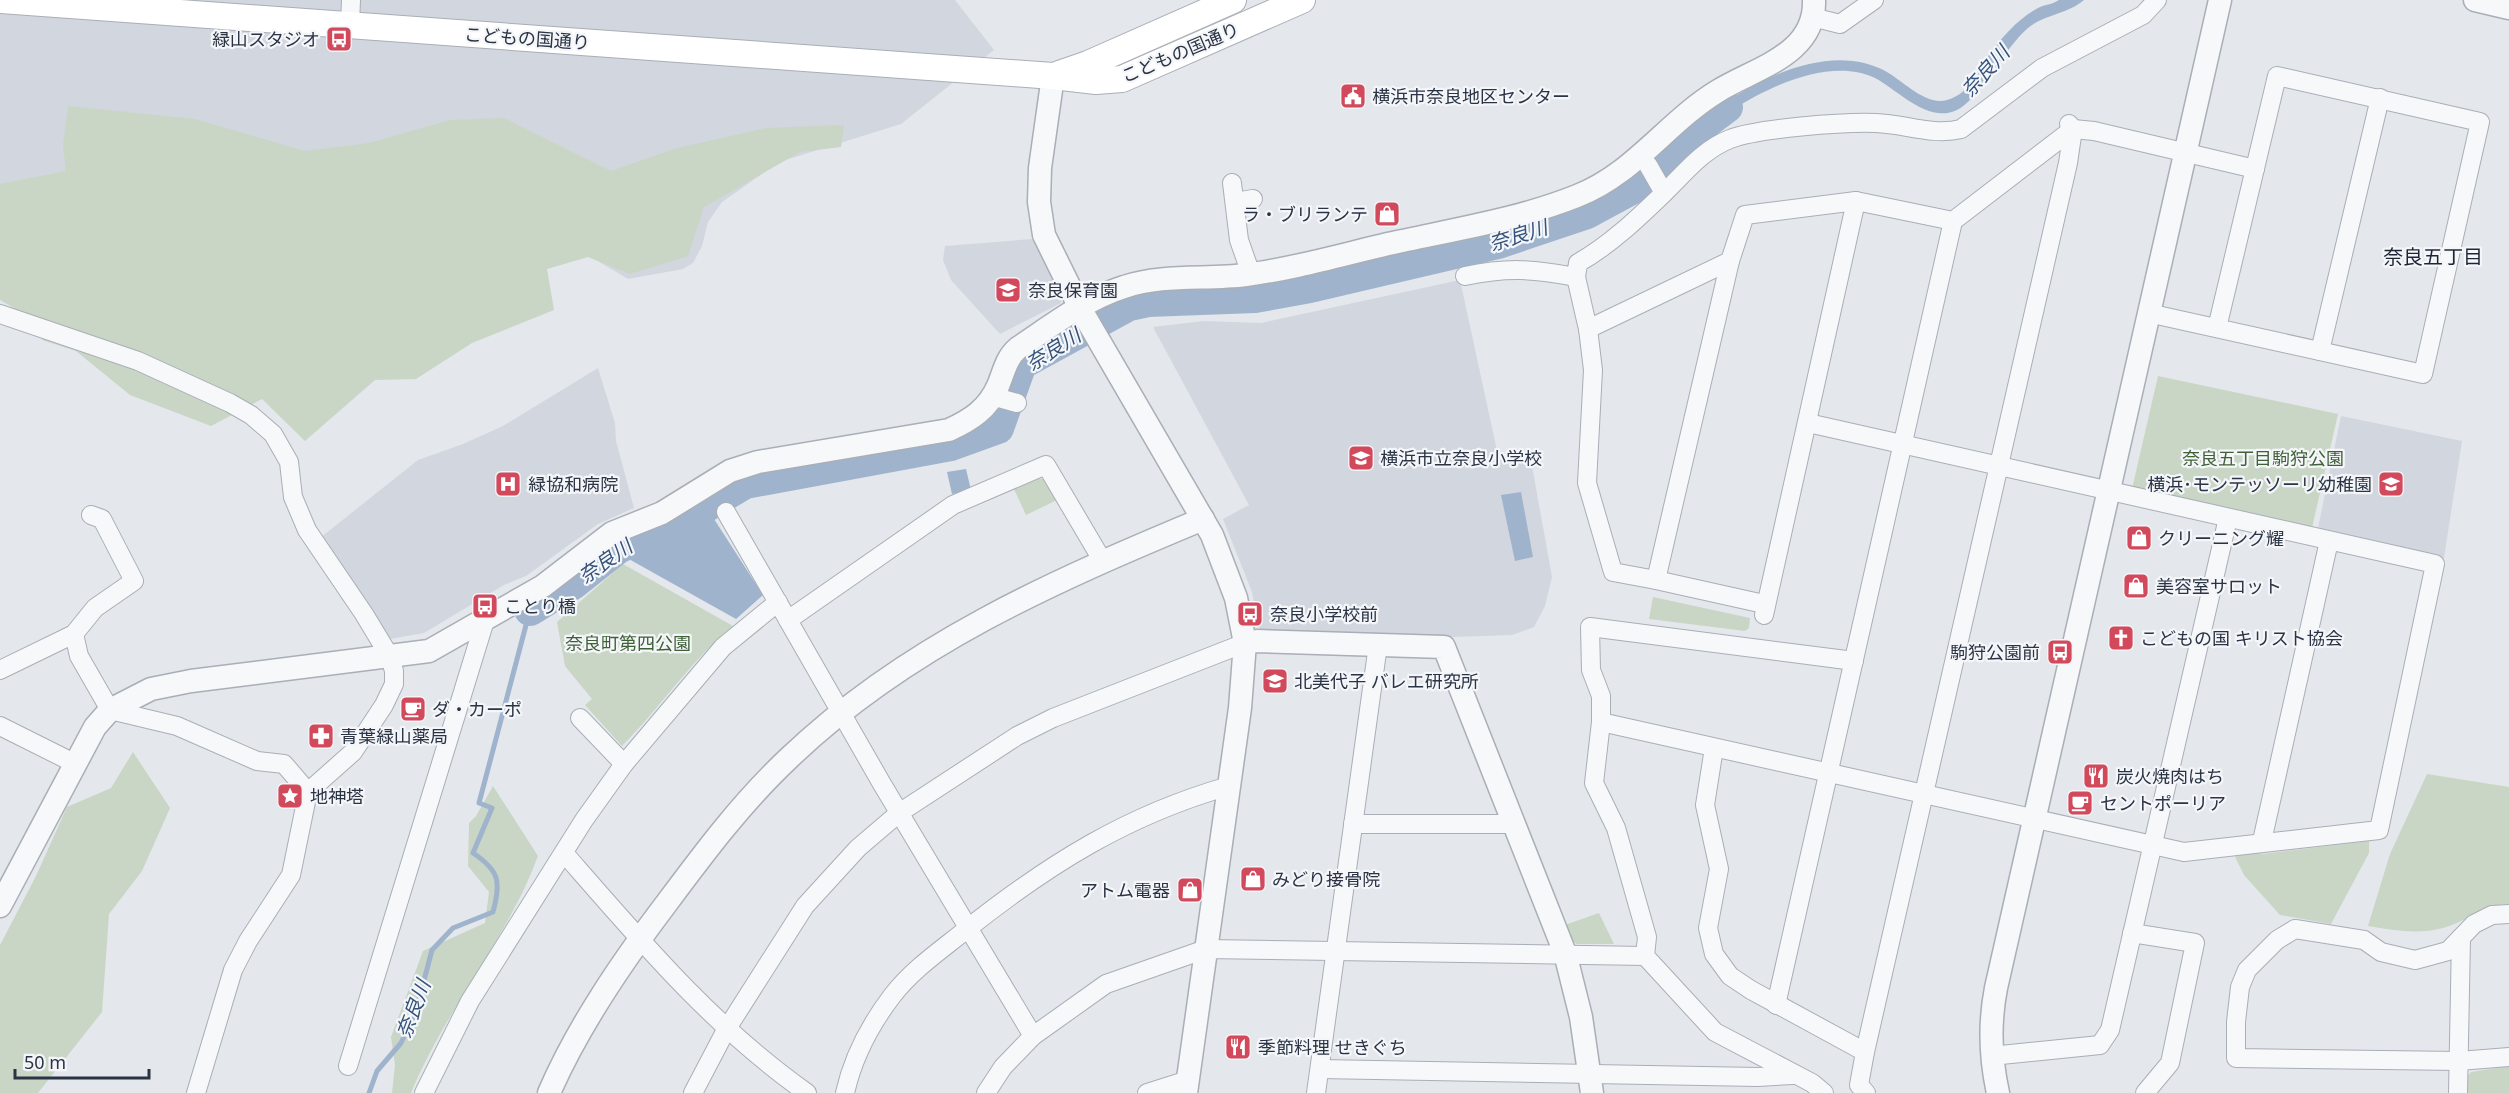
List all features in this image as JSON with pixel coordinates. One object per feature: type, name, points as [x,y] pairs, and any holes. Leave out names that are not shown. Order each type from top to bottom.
[{"type":"main road","name":"こどもの国通り","points":[[0,0],[350,12],[1096,81],[1122,79],[1302,0]]},
{"type":"main road","name":"こどもの国通り","points":[[1053,76],[1089,64],[1218,3]]},
{"type":"street","points":[[0,906],[95,727],[110,710],[151,689],[191,681],[429,651],[543,586],[612,533],[662,513],[730,471],[758,462],[949,430],[969,421],[983,409],[1003,399],[1010,354],[1108,293],[1141,282],[1251,274],[1518,215],[1578,196],[1605,184],[1625,170],[1695,107],[1718,91],[1786,54],[1800,42],[1813,9],[1840,24],[1874,0]]},
{"type":"street","points":[[1856,201],[1808,423],[1764,609],[1656,580],[1613,572],[1587,483],[1593,370],[1588,328],[1576,277],[1578,263],[1600,251],[1662,189],[1694,161],[1730,139],[1806,128],[1874,123],[1911,126],[1946,133],[1961,129],[2042,68],[2143,15],[2157,0]]},
{"type":"street","points":[[1998,1093],[1991,1056],[1990,1019],[2220,0]]},
{"type":"street","points":[[2475,0],[2509,8]]},
{"type":"street","points":[[1218,3],[1224,34]]},
{"type":"street","points":[[1053,76],[1040,168],[1040,213],[1049,248],[1082,311],[1203,519],[1223,560],[1236,598],[1245,644],[1244,672],[1187,1087],[1146,1093]]},
{"type":"street","points":[[2148,313],[2423,374],[2480,122],[2277,76],[2217,328]]},
{"type":"street","points":[[2320,351],[2380,98]]},
{"type":"street","points":[[2069,124],[2255,169]]},
{"type":"street","points":[[1776,1005],[1953,220],[2069,124]]},
{"type":"street","points":[[1866,1093],[1859,1085],[1865,1052],[2066,175],[2069,124]]},
{"type":"street","points":[[1648,165],[1662,189]]},
{"type":"street","points":[[1232,183],[1239,240],[1251,274]]},
{"type":"street","points":[[1235,202],[1253,199]]},
{"type":"street","points":[[1656,580],[1731,261],[1745,216],[1856,201],[1953,220]]},
{"type":"street","points":[[1588,328],[1731,261]]},
{"type":"street","points":[[1465,276],[1492,271],[1538,269],[1576,277]]},
{"type":"street","points":[[0,314],[138,361],[251,415],[273,435],[289,462],[293,497],[307,530],[390,657],[394,671],[394,684],[384,705],[353,752],[308,792],[291,875],[248,941],[233,970],[196,1093]]},
{"type":"street","points":[[1601,722],[2184,852],[2379,831],[2434,564],[1808,423]]},
{"type":"street","points":[[788,620],[953,505],[1046,465],[1102,560]]},
{"type":"street","points":[[726,512],[899,813],[1033,1036]]},
{"type":"street","points":[[0,670],[74,634],[95,608],[134,581],[102,519],[90,515]]},
{"type":"street","points":[[1991,1056],[2100,1045],[2110,1030],[2228,518]]},
{"type":"street","points":[[549,1093],[584,1027],[639,939],[718,833],[788,759],[842,712],[899,669],[957,634],[1009,604],[1102,560],[1203,519]]},
{"type":"street","points":[[2262,842],[2329,541]]},
{"type":"street","points":[[424,1093],[470,1000],[624,764],[723,647],[778,602]]},
{"type":"street","points":[[348,1066],[486,617]]},
{"type":"street","points":[[1645,956],[1647,937],[1616,828],[1594,783],[1601,722],[1601,696],[1591,670],[1590,627],[1760,640],[1854,662]]},
{"type":"street","points":[[74,634],[79,656],[110,710],[177,726],[257,761],[284,764],[308,792]]},
{"type":"street","points":[[693,1093],[726,1030],[805,906],[858,848],[899,813],[1017,736],[1053,718],[1257,641],[1444,647],[1565,953],[1581,1017],[1591,1083]]},
{"type":"street","points":[[1316,1093],[1378,645]]},
{"type":"street","points":[[580,718],[624,764]]},
{"type":"street","points":[[0,726],[74,763]]},
{"type":"street","points":[[1714,748],[1705,805],[1719,869],[1708,928],[1714,954],[1730,976],[1776,1005],[1865,1052]]},
{"type":"street","points":[[844,1093],[864,1038],[893,994],[919,966],[1072,853],[1146,816],[1229,786]]},
{"type":"street","points":[[1353,824],[1513,824]]},
{"type":"street","points":[[564,853],[639,939],[726,1030],[807,1093]]},
{"type":"street","points":[[2509,914],[2492,915],[2475,924],[2448,951],[2415,960],[2381,951],[2364,940],[2295,929],[2270,945],[2247,970],[2240,987],[2236,1022],[2236,1058],[2459,1061],[2509,1057]]},
{"type":"street","points":[[2132,933],[2195,943],[2170,1063],[2145,1093]]},
{"type":"street","points":[[2458,1093],[2461,938]]},
{"type":"street","points":[[986,1093],[1003,1067],[1033,1036],[1106,984],[1206,949],[1335,949],[1645,956],[1714,1032],[1824,1093]]},
{"type":"street","points":[[1320,1069],[1591,1083],[1795,1075]]},
{"type":"shaded area","points":[[0,0],[955,0],[994,50],[901,124],[779,162],[722,202],[708,222],[702,246],[693,263],[683,269],[628,279],[475,188],[0,239]]},
{"type":"shaded area","name":"奈良保育園","points":[[1032,239],[1062,299],[1061,303],[1000,334],[951,280],[943,260],[945,246]]},
{"type":"shaded area","name":"横浜市立奈良小学校","points":[[1460,280],[1499,460],[1530,455],[1552,577],[1545,606],[1534,627],[1512,635],[1452,637],[1260,632],[1252,592],[1223,519],[1249,505],[1153,327],[1204,321],[1261,323]]},
{"type":"shaded area","name":"緑協和病院","points":[[598,368],[615,423],[616,441],[634,508],[598,524],[526,576],[504,585],[424,633],[390,639],[320,538],[418,460],[463,444],[503,426]]},
{"type":"shaded area","name":"横浜･モンテッソーリ幼稚園","points":[[2341,416],[2462,441],[2444,558],[2318,528]]},
{"type":"green space","points":[[68,106],[195,119],[305,151],[369,143],[450,120],[504,118],[611,171],[677,148],[766,128],[844,125],[841,147],[800,152],[704,207],[688,256],[630,274],[588,257],[547,269],[554,310],[472,343],[416,379],[375,380],[305,441],[262,399],[211,426],[130,395],[76,351],[42,340],[40,323],[0,300],[0,184],[66,171],[63,145]]},
{"type":"green space","name":"奈良五丁目駒狩公園","points":[[2158,376],[2338,414],[2312,528],[2132,489]]},
{"type":"green space","points":[[1036,478],[1048,480],[1057,500],[1026,515],[1013,487]]},
{"type":"green space","name":"奈良町第四公園","points":[[623,564],[733,626],[689,669],[622,746],[585,705],[592,699],[565,666],[557,622]]},
{"type":"green space","points":[[1653,597],[1750,618],[1749,628],[1745,631],[1649,619]]},
{"type":"green space","points":[[133,752],[170,808],[142,871],[109,914],[102,1012],[38,1093],[0,1093],[0,945],[36,876],[67,807],[111,788]]},
{"type":"green space","points":[[2427,774],[2509,787],[2509,904],[2491,907],[2434,930],[2406,931],[2368,926],[2390,854]]},
{"type":"green space","points":[[493,786],[538,856],[510,917],[441,1033],[411,1093],[392,1093],[395,1065],[391,1037],[423,951],[485,923],[489,892],[468,866],[469,823],[476,816]]},
{"type":"green space","points":[[2369,841],[2369,853],[2331,924],[2280,915],[2244,875],[2235,857],[2247,849],[2262,854]]},
{"type":"green space","points":[[1599,913],[1614,944],[1577,944],[1565,937],[1562,926]]},
{"type":"green space","points":[[2509,1066],[2509,1093],[2468,1093],[2468,1076],[2471,1072]]},
{"type":"water","points":[[2059,0],[2084,0],[2028,28],[2010,47],[1975,95],[1957,110],[1935,113],[1914,104],[1875,78],[1853,72],[1830,71],[1780,84],[1734,109],[1697,136],[1692,127],[1711,112],[1758,83],[1810,64],[1837,60],[1863,63],[1887,72],[1923,96],[1939,101],[1947,100],[1967,88],[1989,55],[2017,23],[2038,8]]},
{"type":"water","points":[[966,469],[971,490],[952,494],[947,472]]},
{"type":"water","points":[[1521,492],[1533,557],[1515,561],[1501,495]]},
{"type":"water","points":[[714,519],[763,595],[736,619],[627,558]]},
{"type":"waterway","name":"奈良川","points":[[530,610],[574,583],[618,548],[695,513],[745,483],[951,445],[998,428],[1021,364],[1129,305],[1148,301],[1255,297],[1310,287],[1498,243],[1587,213],[1637,186],[1699,128],[1727,107]]},
{"type":"waterway","name":"奈良川","points":[[369,1093],[377,1071],[401,1043],[416,1011],[432,950],[453,928],[493,912],[497,893],[496,878],[489,866],[473,853],[492,808],[479,803],[530,610]]},
{"type":"place","name":"緑山スタジオ","points":[[339,39]]},
{"type":"place","name":"横浜市奈良地区センター","points":[[1353,96]]},
{"type":"place","name":"ラ・ブリランテ","points":[[1387,214]]},
{"type":"place","name":"奈良保育園","points":[[1008,290]]},
{"type":"place","name":"横浜市立奈良小学校","points":[[1361,458]]},
{"type":"place","name":"緑協和病院","points":[[508,484]]},
{"type":"place","name":"横浜･モンテッソーリ幼稚園","points":[[2391,484]]},
{"type":"place","name":"クリーニング耀","points":[[2139,538]]},
{"type":"place","name":"美容室サロット","points":[[2136,586]]},
{"type":"place","name":"ことり橋","points":[[485,606]]},
{"type":"place","name":"奈良小学校前","points":[[1250,614]]},
{"type":"place","name":"こどもの国 キリスト協会","points":[[2121,638]]},
{"type":"place","name":"駒狩公園前","points":[[2060,652]]},
{"type":"place","name":"北美代子 バレエ研究所","points":[[1275,681]]},
{"type":"place","name":"ダ・カーポ","points":[[413,709]]},
{"type":"place","name":"青葉緑山薬局","points":[[321,736]]},
{"type":"place","name":"炭火焼肉はち","points":[[2096,776]]},
{"type":"place","name":"地神塔","points":[[290,796]]},
{"type":"place","name":"セントポーリア","points":[[2080,803]]},
{"type":"place","name":"みどり接骨院","points":[[1253,879]]},
{"type":"place","name":"アトム電器","points":[[1190,890]]},
{"type":"place","name":"季節料理 せきぐち","points":[[1238,1047]]},
{"type":"district","name":"奈良五丁目","points":[[2433,256]]}]
